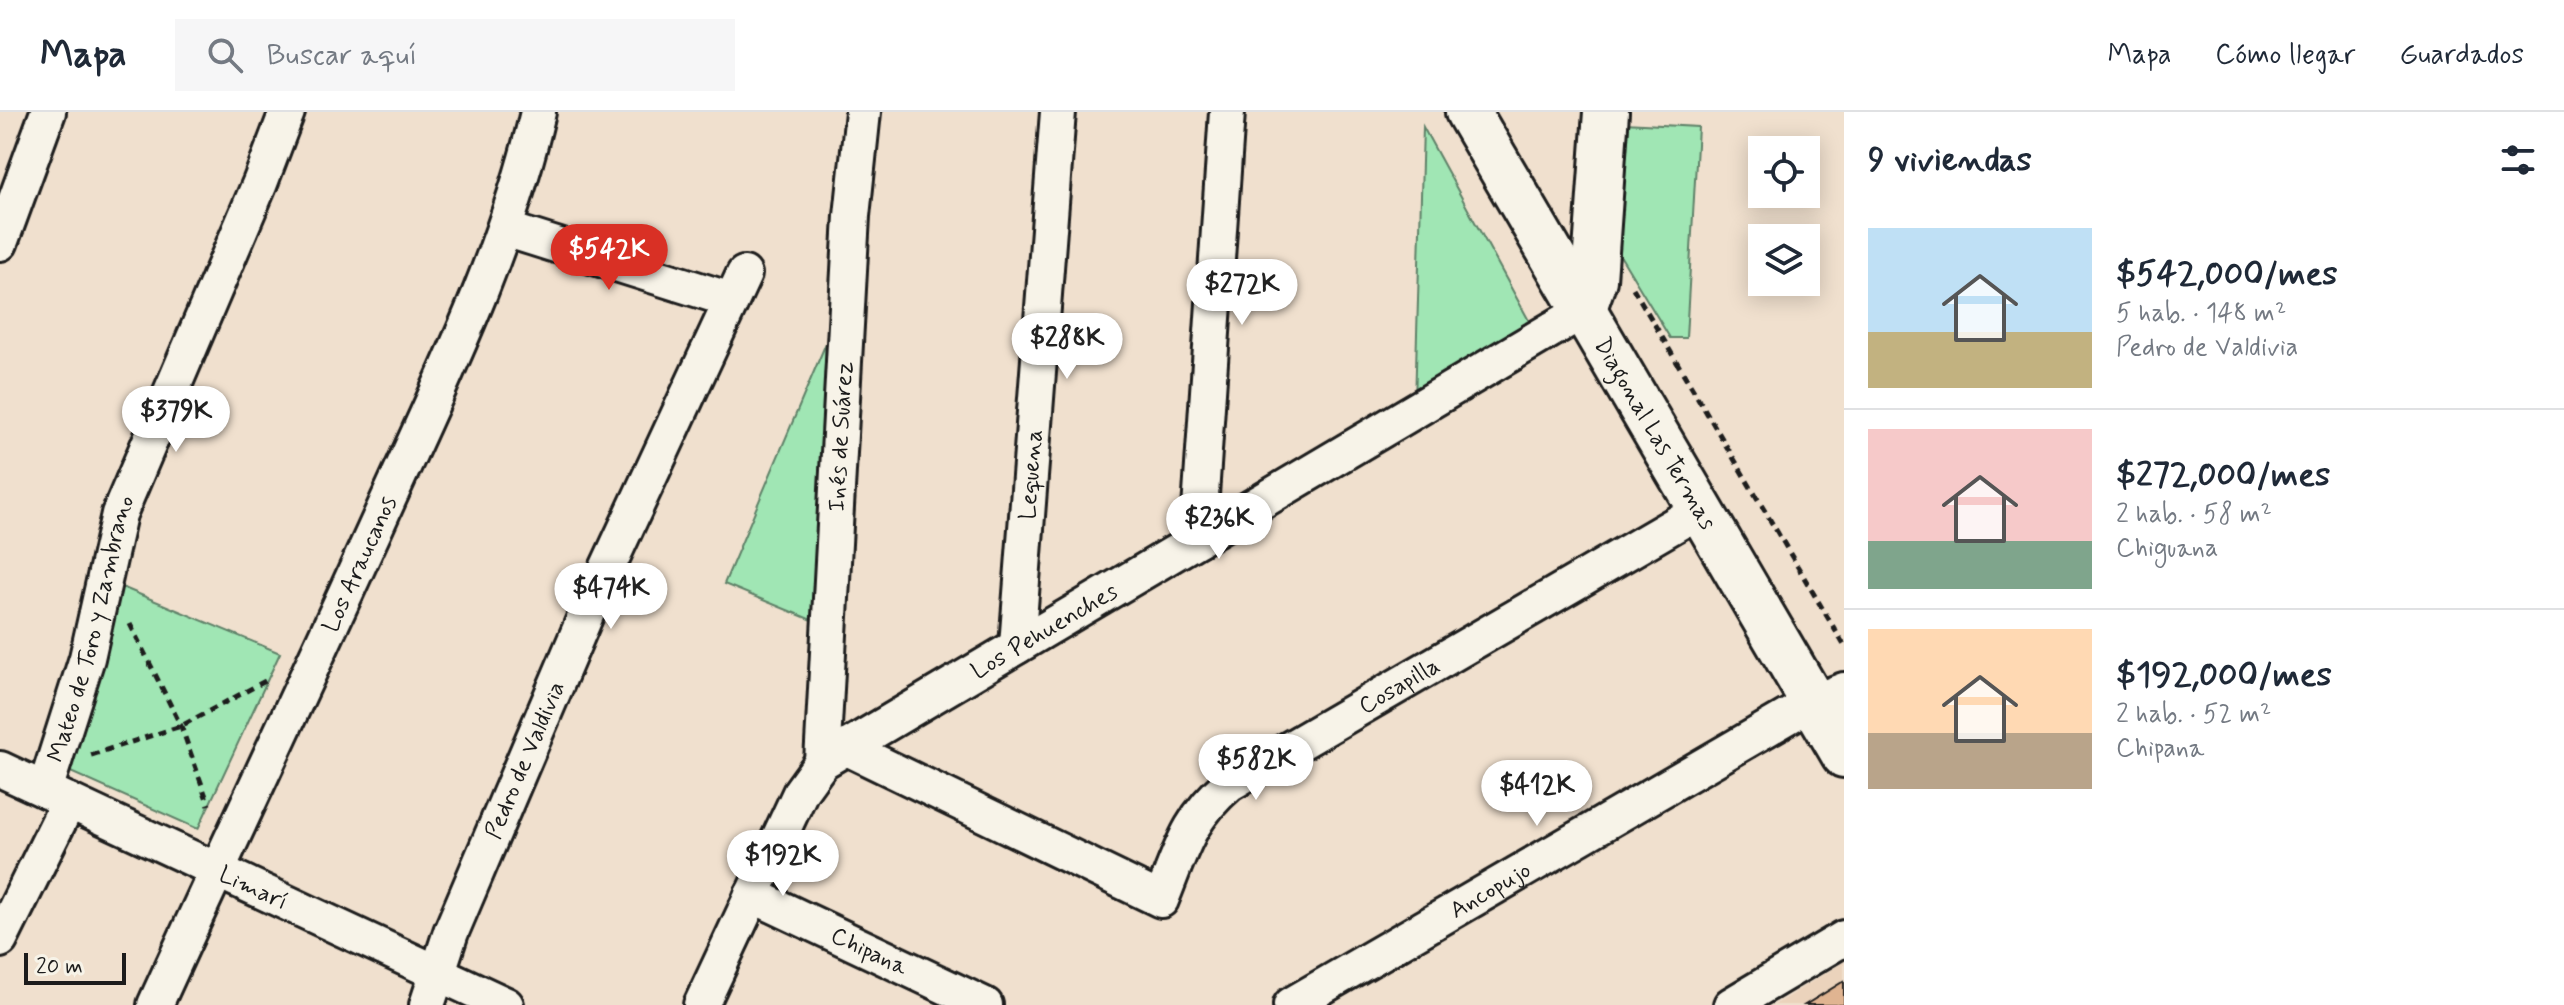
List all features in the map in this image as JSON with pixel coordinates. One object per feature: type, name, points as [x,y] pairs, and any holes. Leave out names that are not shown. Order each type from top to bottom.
[{"type":"main road","name":"Diagonal Las Termas","points":[[1468,112],[1700,510],[1828,696],[1844,755]]},
{"type":"main road","points":[[1484,112],[1494,160]]},
{"type":"main road","points":[[1583,311],[1594,280],[1606,112]]},
{"type":"street","points":[[0,243],[48,112]]},
{"type":"street","name":"Mateo de Toro y Zambrano","points":[[0,940],[56,786],[119,514],[260,183],[287,112]]},
{"type":"street","name":"Los Araucanos","points":[[155,1005],[458,348],[505,229],[528,157],[538,112]]},
{"type":"street","name":"Inés de Suárez","points":[[834,754],[852,216],[863,112]]},
{"type":"street","name":"Lequena","points":[[1017,646],[1058,112]]},
{"type":"street","points":[[1198,539],[1227,112]]},
{"type":"street","name":"Pedro de Valdivia","points":[[427,1005],[451,932],[591,603],[737,287],[505,229]]},
{"type":"street","name":"Los Pehuenches","points":[[701,1005],[801,791],[834,754],[1583,311]]},
{"type":"street","name":"Cosapilla","points":[[834,754],[1161,900],[1192,823],[1208,802],[1229,784],[1700,510]]},
{"type":"street","name":"Ancopujo","points":[[1291,1005],[1828,696]]},
{"type":"street","name":"Limarí","points":[[0,769],[56,786],[222,862],[506,1005]]},
{"type":"street","name":"Chipana","points":[[752,895],[985,1005]]},
{"type":"street","points":[[1731,1005],[1844,938]]},
{"type":"path","points":[[1625,275],[1844,645]]},
{"type":"path","points":[[104,573],[181,726],[222,862]]},
{"type":"path","points":[[56,786],[181,726],[319,652]]},
{"type":"shaded area","points":[[1844,962],[1844,1005],[1774,1005]]},
{"type":"green space","points":[[1624,123],[1698,127],[1686,338],[1670,338],[1618,252]]},
{"type":"green space","points":[[1423,127],[1533,328],[1415,403]]},
{"type":"green space","points":[[826,343],[814,621],[724,584]]},
{"type":"green space","points":[[117,585],[280,653],[198,829],[66,770],[101,674]]},
{"type":"building","points":[[1844,981],[1844,1005],[1805,1005]]}]
